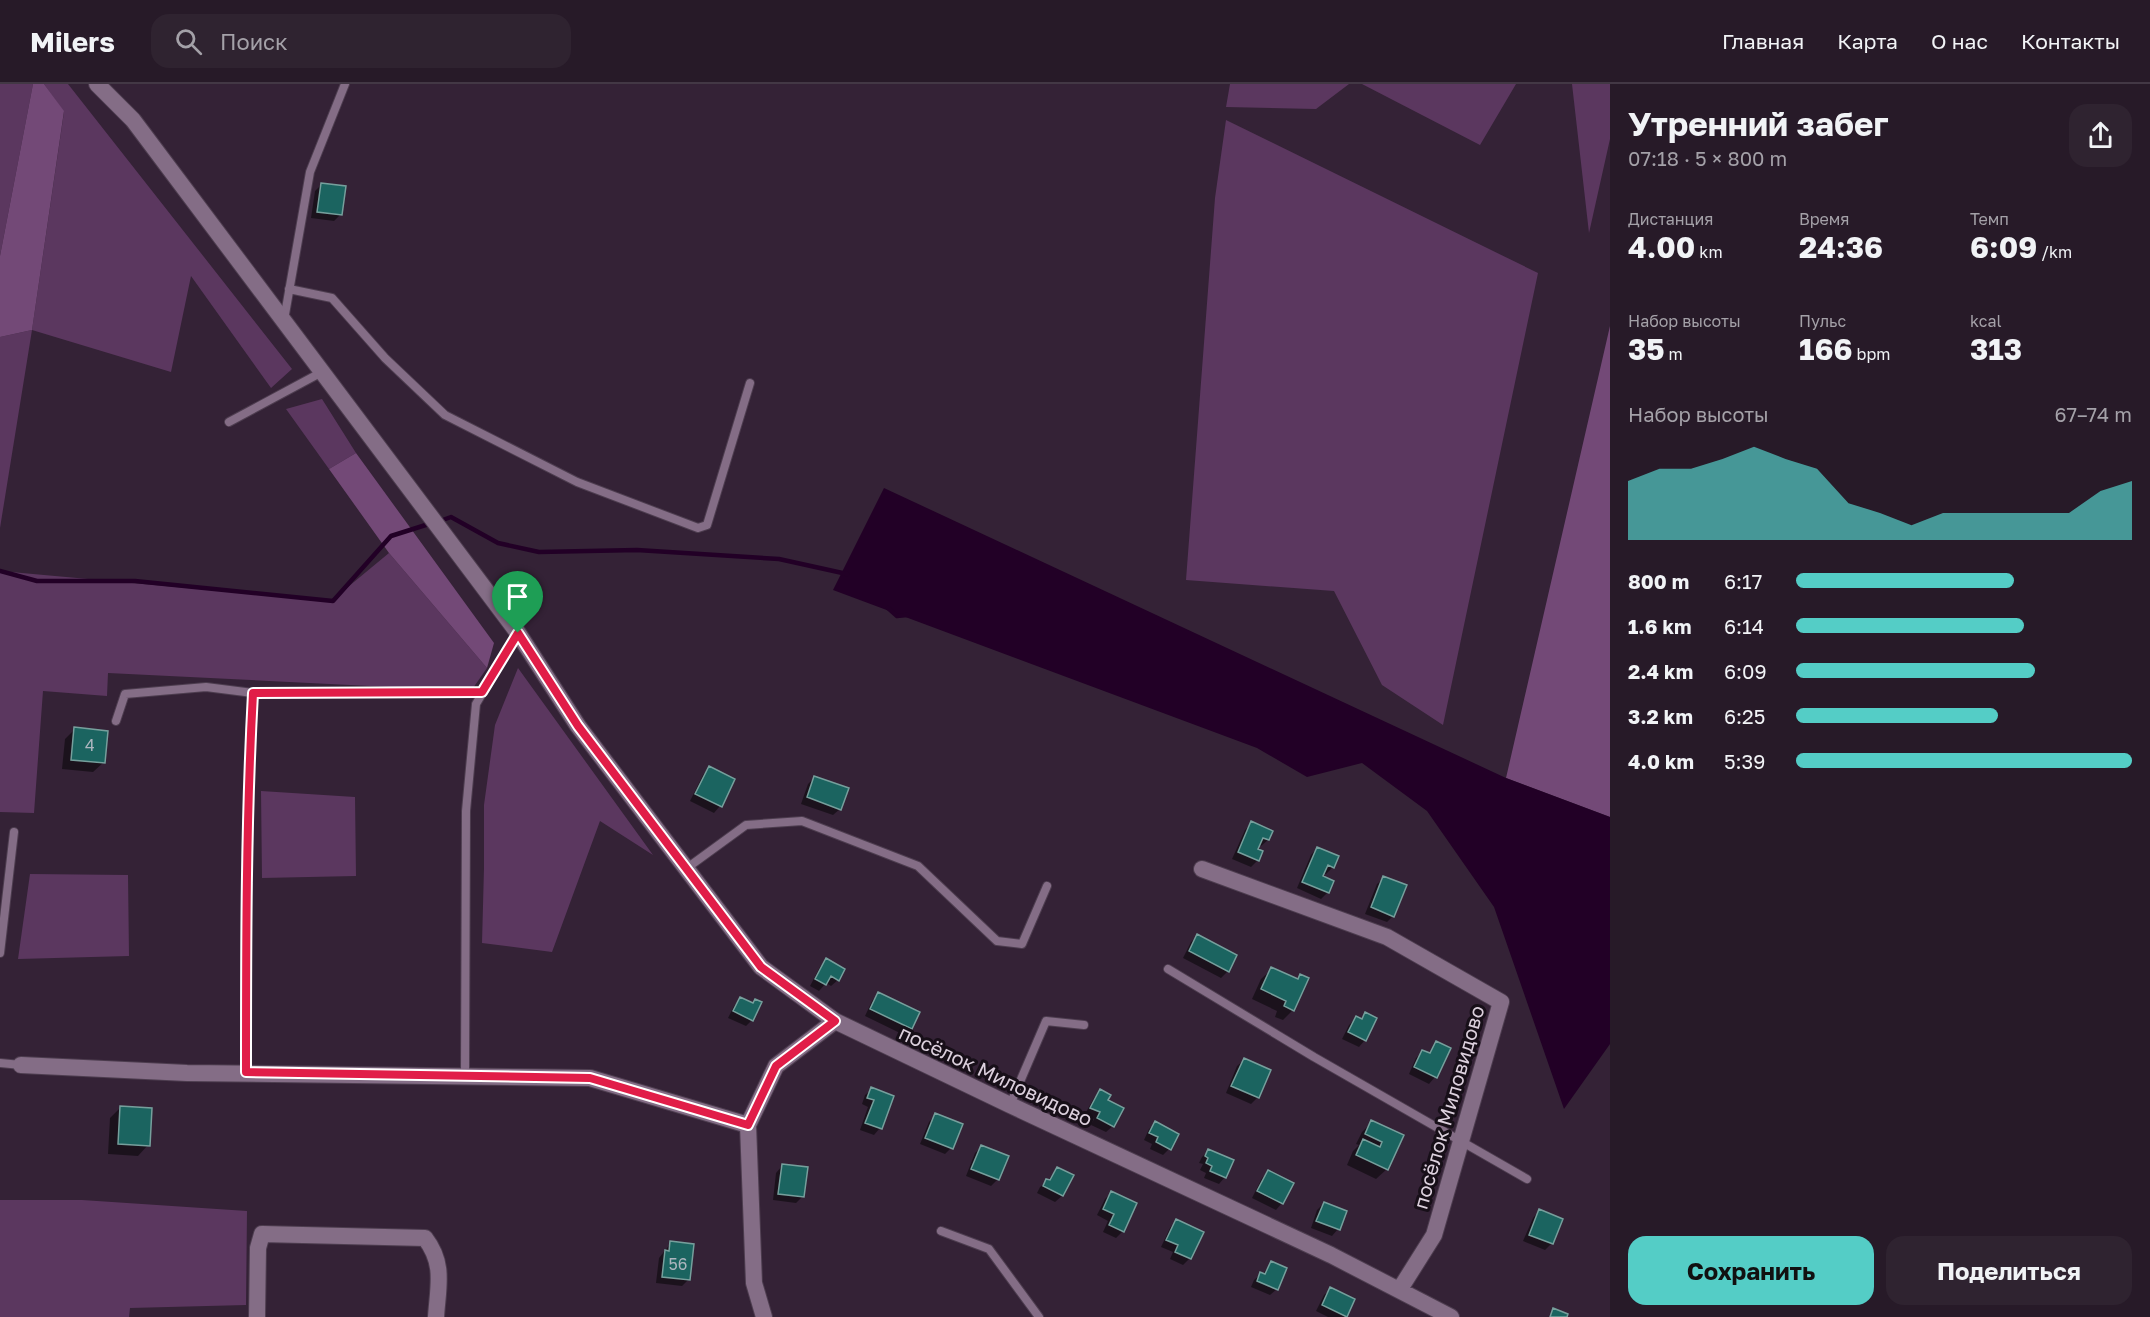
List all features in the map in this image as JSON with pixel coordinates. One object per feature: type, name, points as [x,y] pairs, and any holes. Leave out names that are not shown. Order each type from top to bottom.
[{"type":"street","name":"посёлок Миловидово","points":[[97,84],[133,120],[518,633],[578,726],[761,967],[835,1021],[1400,1289],[1451,1317]]},
{"type":"street","name":"посёлок Миловидово","points":[[1202,869],[1387,937],[1501,1002],[1434,1235],[1400,1289]]},
{"type":"street","points":[[764,1317],[754,1283],[748,1125],[776,1066],[835,1021]]},
{"type":"street","points":[[21,1065],[187,1072],[590,1078],[748,1125]]},
{"type":"street","points":[[257,1317],[258,1248],[262,1234],[425,1238],[435,1250],[439,1262],[436,1317]]},
{"type":"lane","points":[[284,321],[310,172],[345,84]]},
{"type":"lane","points":[[289,289],[332,298],[385,358],[445,415],[577,482],[698,528],[707,525],[750,383]]},
{"type":"lane","points":[[229,422],[322,372]]},
{"type":"lane","points":[[465,1076],[466,811],[476,704],[518,633]]},
{"type":"lane","points":[[116,721],[125,694],[206,687],[253,693],[482,692]]},
{"type":"lane","points":[[246,1072],[248,779],[253,693]]},
{"type":"lane","points":[[687,868],[746,825],[802,822],[918,866],[997,940],[1022,945],[1047,886]]},
{"type":"lane","points":[[0,953],[14,832]]},
{"type":"lane","points":[[1168,969],[1314,1057],[1461,1139],[1527,1179]]},
{"type":"lane","points":[[1010,1105],[1046,1021],[1084,1025]]},
{"type":"lane","points":[[0,1063],[21,1065]]},
{"type":"lane","points":[[941,1231],[989,1249],[1039,1317]]},
{"type":"shaded area","points":[[0,84],[33,84],[0,256]]},
{"type":"shaded area","points":[[33,84],[44,84],[64,111],[32,330],[0,337],[0,256]]},
{"type":"shaded area","points":[[44,84],[68,84],[292,369],[271,388],[191,276],[171,372],[32,330],[64,112]]},
{"type":"shaded area","points":[[1230,84],[1349,84],[1316,109],[1226,107]]},
{"type":"shaded area","points":[[1362,84],[1516,84],[1480,145]]},
{"type":"shaded area","points":[[1572,84],[1610,84],[1610,139],[1589,233]]},
{"type":"shaded area","points":[[1226,120],[1538,273],[1443,725],[1382,685],[1334,591],[1186,580],[1215,198]]},
{"type":"shaded area","points":[[1610,326],[1610,817],[1506,778]]},
{"type":"shaded area","points":[[32,330],[0,528],[0,337]]},
{"type":"shaded area","points":[[322,399],[356,453],[329,469],[286,409]]},
{"type":"shaded area","points":[[356,453],[494,643],[487,668],[389,553],[329,469]]},
{"type":"shaded area","points":[[884,488],[1506,778],[1610,817],[1610,1044],[1564,1109],[1494,907],[1427,811],[1362,763],[1307,777],[1257,748],[833,590]]},
{"type":"shaded area","points":[[389,553],[487,668],[471,691],[108,673],[107,696],[43,691],[34,813],[0,812],[0,571],[331,601]]},
{"type":"shaded area","points":[[518,668],[653,855],[600,821],[552,952],[482,943],[484,805],[495,725]]},
{"type":"shaded area","points":[[261,791],[355,797],[356,876],[262,878]]},
{"type":"shaded area","points":[[30,874],[128,875],[129,956],[18,959]]},
{"type":"shaded area","points":[[0,1200],[82,1200],[247,1211],[246,1305],[130,1308],[129,1317],[0,1317]]},
{"type":"building","points":[[321,183],[346,186],[342,215],[317,212]]},
{"type":"building","points":[[74,727],[108,731],[105,763],[71,760]]},
{"type":"building","points":[[709,766],[735,779],[722,807],[695,794]]},
{"type":"building","points":[[814,776],[849,788],[841,810],[807,797]]},
{"type":"building","points":[[1251,821],[1273,831],[1269,840],[1263,838],[1258,849],[1263,851],[1259,861],[1238,852]]},
{"type":"building","points":[[1317,847],[1339,856],[1334,868],[1328,865],[1323,876],[1334,881],[1329,893],[1302,882]]},
{"type":"building","points":[[1383,876],[1407,885],[1394,917],[1371,907]]},
{"type":"building","points":[[1197,934],[1237,955],[1229,972],[1189,951]]},
{"type":"building","points":[[826,958],[845,969],[839,981],[831,976],[826,985],[815,979]]},
{"type":"building","points":[[1271,967],[1298,979],[1300,974],[1309,978],[1294,1011],[1284,1006],[1286,1001],[1261,989]]},
{"type":"building","points":[[878,992],[920,1012],[912,1029],[870,1009]]},
{"type":"building","points":[[740,997],[753,1003],[755,999],[762,1002],[753,1021],[733,1011]]},
{"type":"building","points":[[1365,1012],[1377,1018],[1366,1041],[1348,1032],[1356,1016],[1362,1019]]},
{"type":"building","points":[[1436,1041],[1451,1048],[1437,1078],[1414,1067],[1422,1050],[1430,1053]]},
{"type":"building","points":[[1244,1058],[1271,1070],[1259,1098],[1231,1086]]},
{"type":"building","points":[[871,1087],[894,1096],[882,1129],[865,1123],[874,1100],[867,1098]]},
{"type":"building","points":[[1100,1089],[1111,1095],[1108,1100],[1124,1108],[1114,1127],[1097,1118],[1100,1112],[1090,1108]]},
{"type":"building","points":[[120,1106],[152,1108],[150,1146],[118,1144]]},
{"type":"building","points":[[935,1113],[963,1124],[953,1149],[925,1138]]},
{"type":"building","points":[[1371,1120],[1404,1135],[1388,1170],[1356,1155],[1363,1139],[1380,1147],[1382,1142],[1365,1134]]},
{"type":"building","points":[[1155,1121],[1179,1134],[1171,1150],[1156,1142],[1158,1137],[1149,1133]]},
{"type":"building","points":[[981,1145],[1009,1156],[999,1180],[971,1169]]},
{"type":"building","points":[[1208,1149],[1234,1160],[1226,1178],[1210,1171],[1212,1166],[1206,1163],[1208,1158],[1205,1156]]},
{"type":"building","points":[[782,1164],[808,1167],[804,1197],[778,1194]]},
{"type":"building","points":[[1057,1167],[1074,1175],[1063,1196],[1043,1186],[1046,1179],[1050,1180]]},
{"type":"building","points":[[1268,1170],[1294,1183],[1283,1204],[1257,1191]]},
{"type":"building","points":[[1111,1191],[1137,1203],[1124,1232],[1109,1225],[1114,1214],[1103,1209]]},
{"type":"building","points":[[1324,1202],[1347,1211],[1340,1230],[1316,1221]]},
{"type":"building","points":[[1539,1209],[1563,1219],[1553,1244],[1529,1235]]},
{"type":"building","points":[[1176,1219],[1204,1232],[1191,1259],[1175,1252],[1178,1245],[1166,1240]]},
{"type":"building","points":[[670,1241],[694,1244],[690,1280],[662,1277],[665,1250],[669,1251]]},
{"type":"building","points":[[1271,1261],[1287,1268],[1278,1290],[1257,1281],[1260,1272],[1265,1274]]},
{"type":"building","points":[[1330,1287],[1355,1299],[1347,1317],[1322,1305]]},
{"type":"building","points":[[1553,1308],[1568,1314],[1567,1317],[1550,1317]]},
{"type":"waterway","points":[[440,521],[451,517],[498,543],[539,552],[637,550],[779,559],[847,574]]},
{"type":"waterway","points":[[0,571],[37,581],[135,581],[333,601],[391,536],[432,523]]},
{"type":"waterway","points":[[888,608],[897,616],[907,615]]},
{"type":"route","points":[[518,633],[578,726],[761,967],[835,1021],[776,1066],[748,1125],[590,1078],[246,1072],[248,779],[253,693],[482,692],[518,633]]}]
